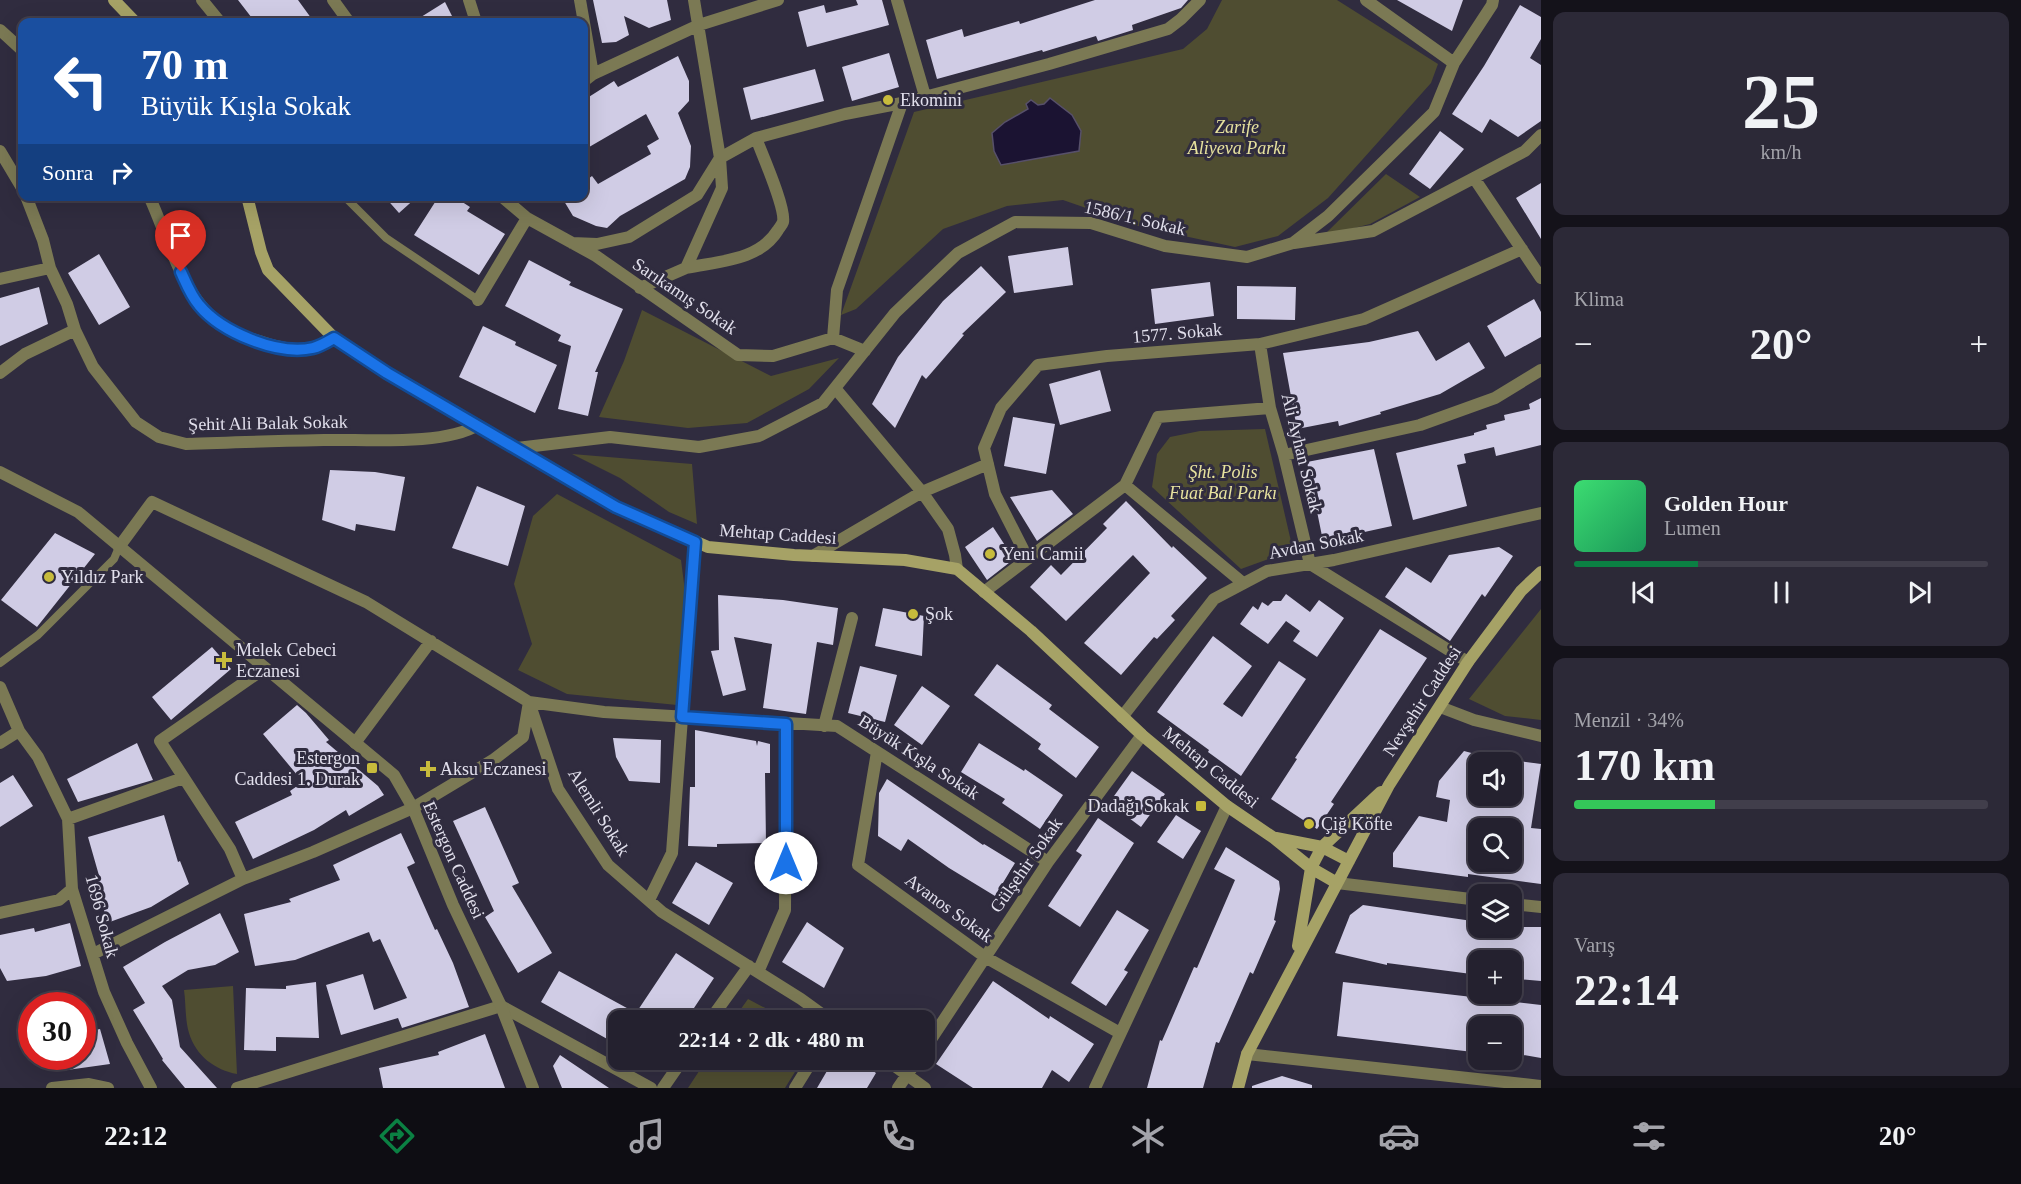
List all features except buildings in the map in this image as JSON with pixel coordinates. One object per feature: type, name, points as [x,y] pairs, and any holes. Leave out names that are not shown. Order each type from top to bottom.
[{"type":"main road","points":[[114,0],[131,18]]},
{"type":"main road","name":"Mehtap Caddesi","points":[[248,201],[268,270],[334,338],[387,373],[616,507],[708,547],[813,556],[905,560],[957,570],[1032,631],[1142,735],[1227,806],[1274,838],[1311,868],[1337,883]]},
{"type":"main road","name":"Nevşehir Caddesi","points":[[1337,883],[1389,785],[1468,662],[1521,591],[1541,572]]},
{"type":"main road","points":[[1296,957],[1311,868],[1322,847],[1389,785]]},
{"type":"main road","points":[[1274,838],[1322,847],[1349,861]]},
{"type":"main road","points":[[1238,1088],[1247,1054],[1296,957],[1337,883]]},
{"type":"street","points":[[202,0],[217,18]]},
{"type":"street","points":[[333,0],[346,18]]},
{"type":"street","points":[[469,0],[475,18]]},
{"type":"street","points":[[580,0],[582,18]]},
{"type":"street","points":[[686,268],[722,188],[720,158],[694,0]]},
{"type":"street","points":[[588,77],[699,25],[778,0]]},
{"type":"street","points":[[897,0],[925,96]]},
{"type":"street","points":[[572,243],[597,243],[629,237],[696,195],[720,158],[756,138],[845,114],[902,103],[1049,64],[1168,29],[1200,0]]},
{"type":"street","points":[[1366,0],[1454,63]]},
{"type":"street","name":"1586/1. Sokak","points":[[516,448],[610,437],[699,447],[759,436],[823,403],[895,314],[958,253],[1015,222],[1091,223],[1165,246],[1247,257],[1293,243],[1328,216],[1434,112],[1454,63],[1493,0]]},
{"type":"street","points":[[0,30],[18,46]]},
{"type":"street","points":[[865,351],[833,338],[837,290],[902,103]]},
{"type":"street","points":[[1293,243],[1373,231],[1525,151],[1541,135]]},
{"type":"street","points":[[640,288],[686,268],[747,256],[761,250],[772,240],[783,222],[782,206],[756,138]]},
{"type":"street","points":[[0,151],[18,181]]},
{"type":"street","points":[[1474,178],[1541,278]]},
{"type":"street","name":"Şehit Ali Balak Sokak","points":[[28,201],[43,240],[50,268],[93,367],[136,422],[159,437],[186,444],[413,439],[455,435],[478,425]]},
{"type":"street","points":[[151,201],[189,289],[198,304],[221,325],[249,338],[289,349],[313,348],[334,338]]},
{"type":"street","name":"Sarıkamış Sokak","points":[[507,201],[527,218],[596,256],[738,355],[773,356],[833,338]]},
{"type":"street","points":[[478,300],[527,218]]},
{"type":"street","name":"1577. Sokak","points":[[1028,559],[995,494],[984,448],[1001,408],[1038,365],[1107,356],[1260,344],[1364,319],[1522,249]]},
{"type":"street","points":[[0,279],[50,268]]},
{"type":"street","points":[[0,373],[25,354],[75,330]]},
{"type":"street","name":"Ali Ayhan Sokak","points":[[1260,344],[1270,408],[1284,455],[1310,564]]},
{"type":"street","points":[[1284,455],[1420,425],[1495,398],[1541,370]]},
{"type":"street","points":[[835,388],[922,492],[948,529],[956,555],[957,570]]},
{"type":"street","points":[[984,592],[1125,485],[1158,417],[1270,408]]},
{"type":"street","points":[[813,556],[922,492],[988,464]]},
{"type":"street","name":"Estergon Caddesi","points":[[1,476],[78,513],[394,776],[413,808],[453,905],[501,1006],[533,1088]]},
{"type":"street","points":[[1125,485],[1243,583]]},
{"type":"street","points":[[93,954],[243,879],[313,852],[413,808],[493,760],[523,737],[529,702],[366,602],[152,502],[119,547]]},
{"type":"street","name":"Avdan Sokak","points":[[1122,717],[1214,598],[1267,571],[1310,564],[1541,513]]},
{"type":"street","points":[[649,900],[672,853],[695,542]]},
{"type":"street","points":[[1310,564],[1468,662]]},
{"type":"street","points":[[824,726],[852,618]]},
{"type":"street","points":[[355,743],[431,641]]},
{"type":"street","points":[[243,879],[230,849],[160,741],[265,668]]},
{"type":"street","name":"1696 Sokak","points":[[0,687],[19,731],[38,757],[68,819],[72,889],[104,992],[151,1088]]},
{"type":"street","name":"Büyük Kışla Sokak","points":[[529,702],[604,712],[837,726],[1048,862]]},
{"type":"street","name":"Alemli Sokak","points":[[529,702],[558,789],[608,866],[662,912],[815,1010]]},
{"type":"street","points":[[1440,707],[1474,720],[1541,736]]},
{"type":"street","points":[[718,1010],[753,969],[785,910],[786,724]]},
{"type":"street","points":[[0,743],[19,731]]},
{"type":"street","name":"Gülşehir Sokak","points":[[935,1033],[1048,862],[1142,735]]},
{"type":"street","name":"Avanos Sokak","points":[[877,752],[858,865],[985,957],[1120,1033]]},
{"type":"street","points":[[68,819],[183,778]]},
{"type":"street","points":[[1095,1088],[1227,806]]},
{"type":"street","points":[[1337,883],[1468,899]]},
{"type":"street","points":[[0,913],[58,900],[72,889]]},
{"type":"street","points":[[1522,905],[1541,907]]},
{"type":"street","points":[[237,1088],[501,1006],[651,1088]]},
{"type":"street","points":[[1247,1054],[1541,1086]]},
{"type":"street","points":[[663,1088],[675,1070]]},
{"type":"street","points":[[795,1088],[806,1070]]},
{"type":"street","points":[[900,1070],[925,1088]]},
{"type":"street","points":[[898,1088],[910,1070]]},
{"type":"street","points":[[52,1088],[89,1084],[108,1088]]},
{"type":"lane","points":[[349,201],[386,238],[478,300]]},
{"type":"lane","points":[[0,663],[38,636],[114,559],[119,547]]},
{"type":"green space","name":"Zarife Aliyeva Parkı","points":[[1222,0],[1337,0],[1438,64],[1431,83],[1328,198],[1278,236],[1235,247],[1138,226],[1063,200],[1007,206],[943,229],[856,309],[841,315],[914,112],[1183,49],[1207,29]]},
{"type":"green space","points":[[1386,174],[1420,197],[1370,224],[1323,236]]},
{"type":"green space","points":[[642,310],[771,376],[839,358],[809,389],[747,423],[688,428],[599,417],[624,361]]},
{"type":"green space","name":"Şht. Polis Fuat Bal Parkı","points":[[1265,429],[1293,550],[1241,569],[1152,487],[1157,454],[1170,437],[1200,431]]},
{"type":"green space","points":[[572,454],[692,464],[697,524],[669,512],[620,478]]},
{"type":"green space","points":[[557,494],[681,560],[688,615],[677,705],[567,694],[518,670],[532,644],[514,584],[533,516]]},
{"type":"green space","points":[[1541,609],[1541,720],[1505,716],[1469,699]]},
{"type":"green space","points":[[233,986],[237,1074],[207,1061],[196,1049],[188,1028],[184,990]]},
{"type":"green space","points":[[748,999],[769,1010],[740,1010]]},
{"type":"green space","points":[[700,1070],[796,1070],[785,1088],[688,1088]]},
{"type":"shaded area","points":[[1050,98],[1072,115],[1081,131],[1079,151],[1001,165],[994,151],[992,133],[1005,122],[1028,109],[1026,104],[1031,100],[1038,105],[1044,104]]},
{"type":"place","name":"Ekomini","points":[[888,100]]},
{"type":"place","name":"Yeni Camii","points":[[990,554]]},
{"type":"place","name":"Yıldız Park","points":[[49,577]]},
{"type":"place","name":"Şok","points":[[913,614]]},
{"type":"place","name":"Melek Cebeci Eczanesi","points":[[224,660]]},
{"type":"place","name":"Estergon Caddesi 1. Durak","points":[[372,768]]},
{"type":"place","name":"Aksu Eczanesi","points":[[428,769]]},
{"type":"place","name":"Dadağı Sokak","points":[[1201,806]]},
{"type":"place","name":"Çiğ Köfte","points":[[1309,824]]},
{"type":"route","points":[[181,272],[198,304],[232,332],[276,346],[301,350],[324,344],[334,338],[387,373],[616,507],[695,542],[682,717],[786,724],[786,863]]}]
